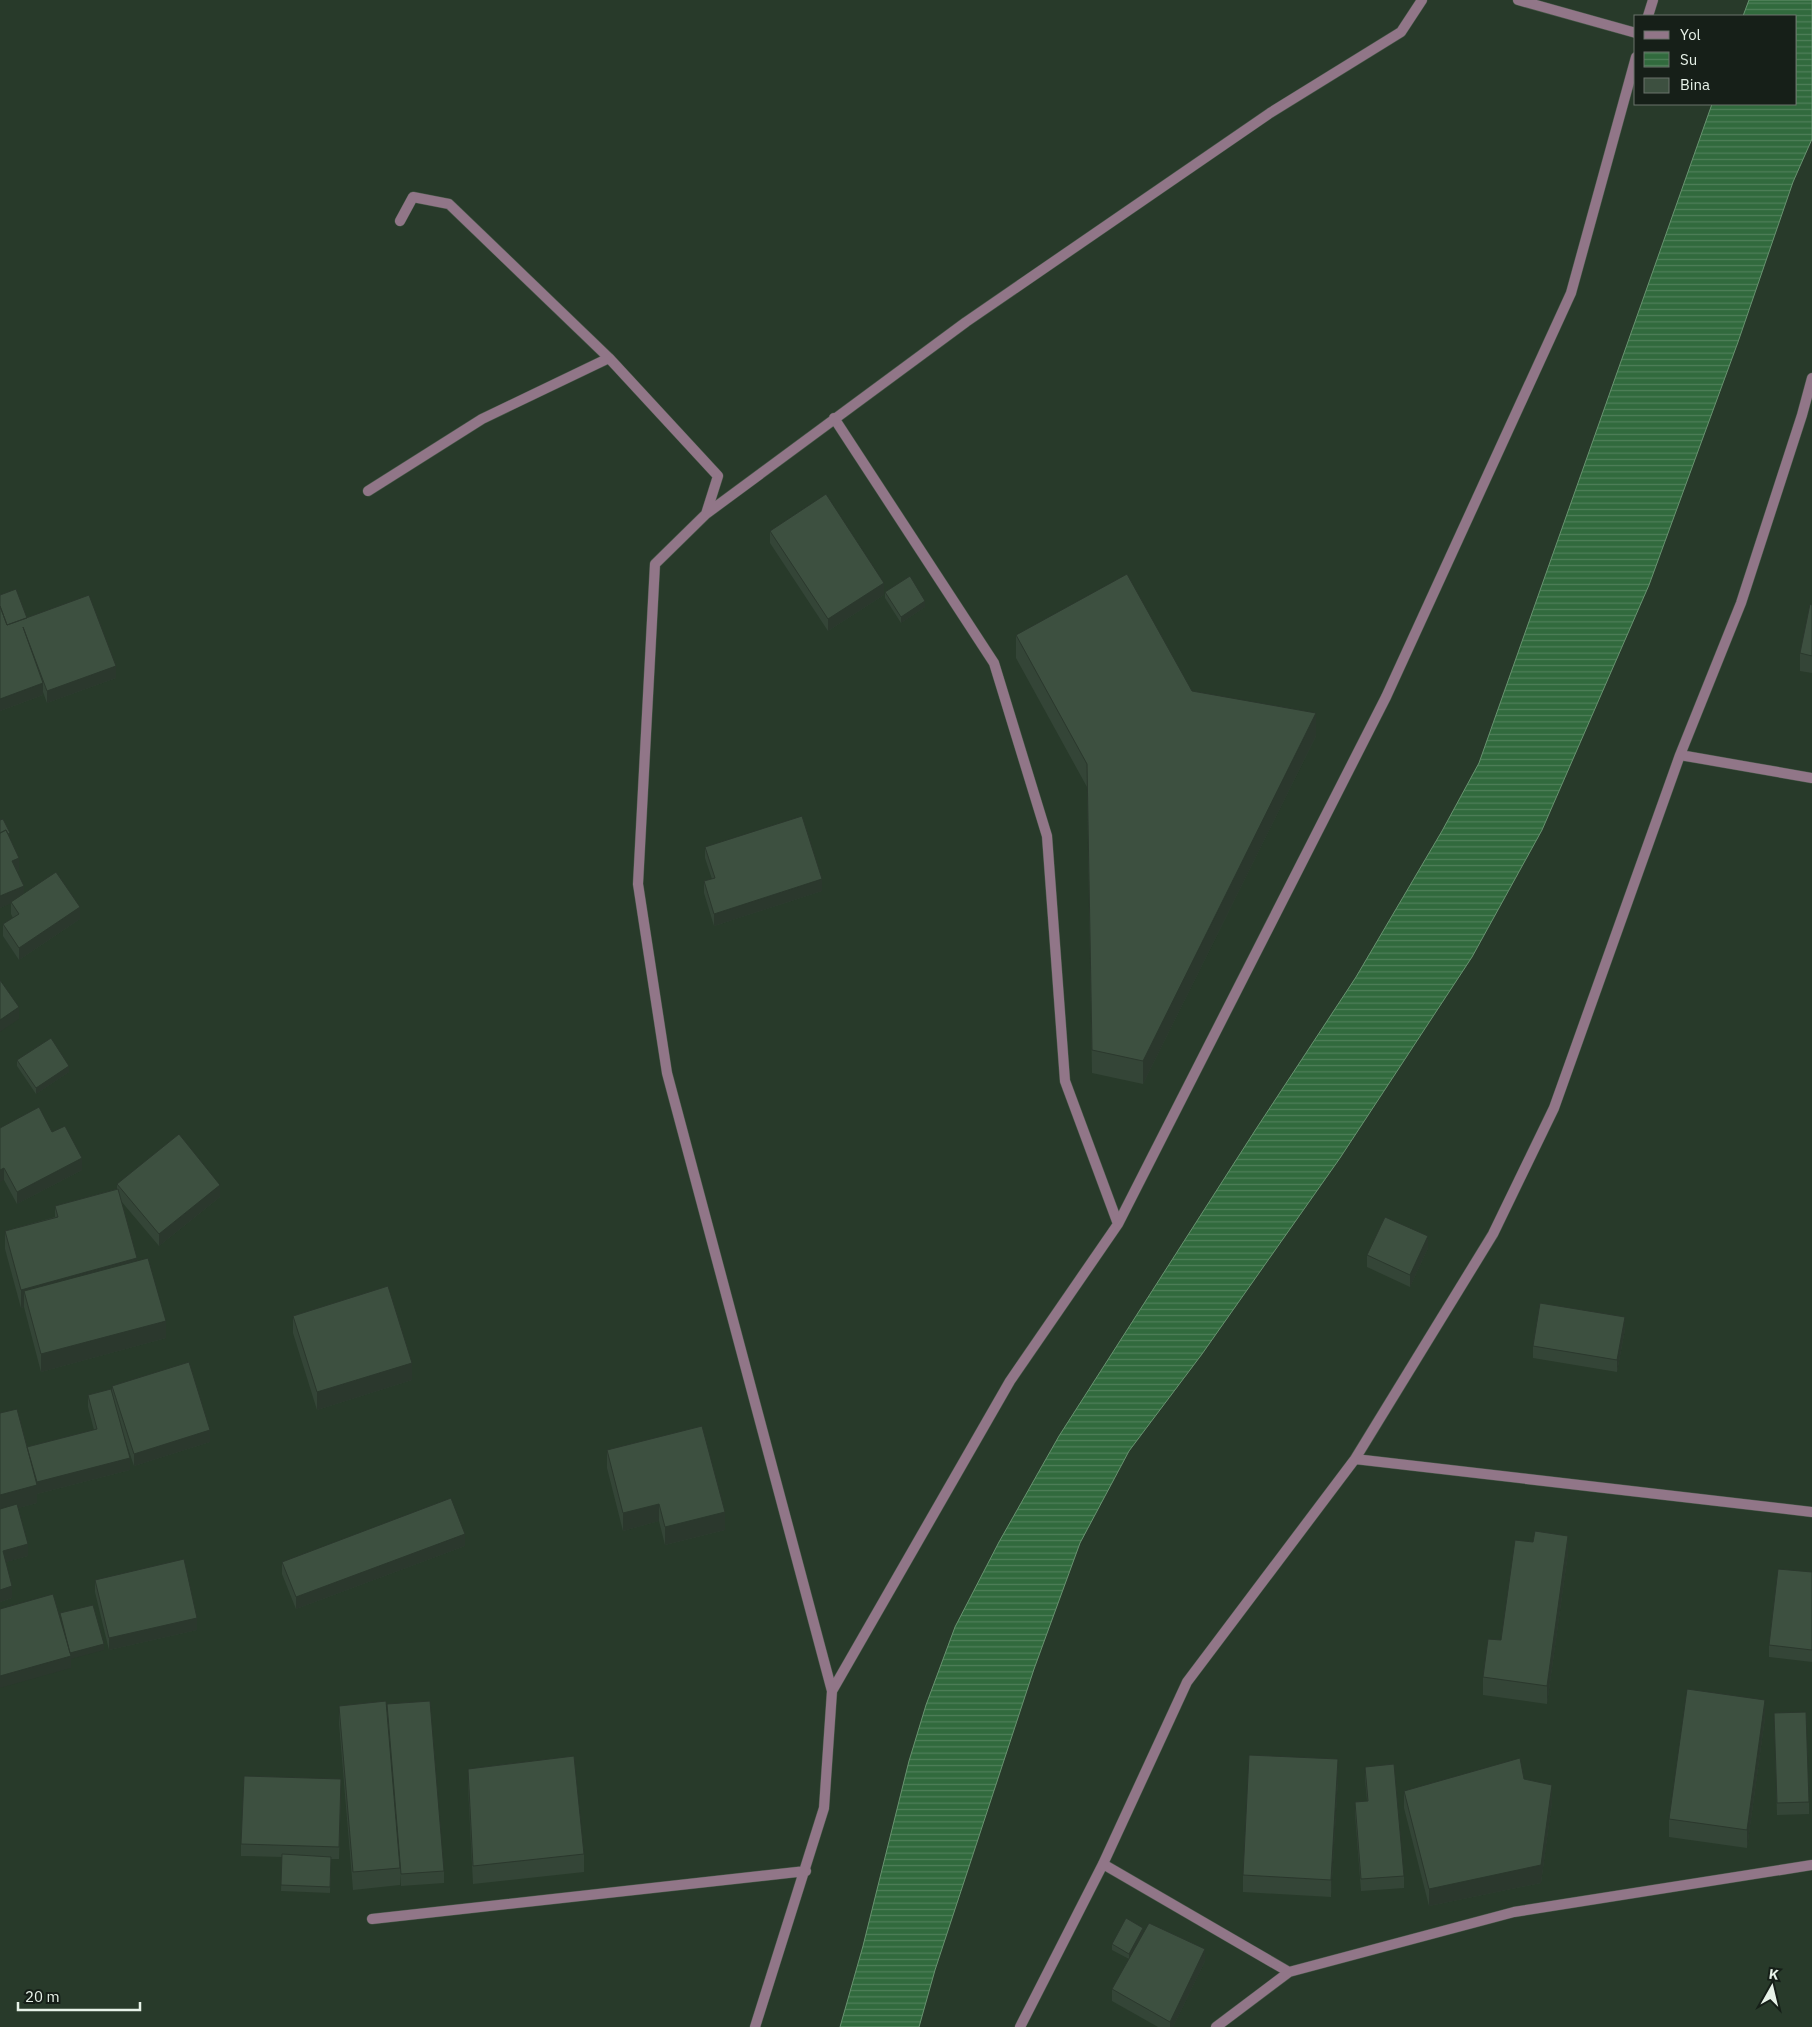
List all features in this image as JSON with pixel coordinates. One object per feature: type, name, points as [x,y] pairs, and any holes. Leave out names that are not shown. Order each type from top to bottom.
[{"type":"street","points":[[755,2027],[806,1871],[824,1808],[832,1691],[667,1073],[638,884],[656,564],[706,514],[966,322],[1270,113],[1401,32],[1422,0]]},
{"type":"street","points":[[1518,0],[1634,32]]},
{"type":"street","points":[[1648,15],[1653,0]]},
{"type":"street","points":[[832,1691],[1010,1380],[1118,1224],[1386,697],[1571,293],[1634,64]]},
{"type":"street","points":[[400,221],[413,197],[449,204],[609,358],[718,476],[706,514]]},
{"type":"street","points":[[368,491],[482,419],[609,358]]},
{"type":"street","points":[[1020,2027],[1103,1864],[1187,1682],[1355,1458],[1493,1234],[1554,1108],[1680,755],[1741,603],[1802,415],[1812,378]]},
{"type":"street","points":[[834,418],[994,663],[1047,836],[1066,1081],[1118,1224]]},
{"type":"street","points":[[1680,755],[1812,778]]},
{"type":"street","points":[[1355,1458],[1812,1512]]},
{"type":"street","points":[[1103,1864],[1289,1972]]},
{"type":"street","points":[[1216,2027],[1289,1972],[1514,1912],[1812,1865]]},
{"type":"street","points":[[372,1919],[806,1871]]},
{"type":"water","points":[[1749,0],[1812,0],[1812,139],[1793,182],[1738,342],[1649,585],[1542,830],[1472,957],[1340,1158],[1202,1354],[1129,1451],[1080,1543],[1034,1669],[935,1970],[919,2027],[840,2027],[863,1946],[909,1761],[926,1705],[955,1627],[999,1542],[1059,1436],[1356,977],[1442,831],[1479,763],[1712,105],[1797,105],[1797,15],[1743,15]]},
{"type":"building","points":[[826,494],[884,583],[828,619],[770,531]]},
{"type":"building","points":[[1127,574],[1192,691],[1316,713],[1143,1061],[1092,1050],[1087,764],[1016,635]]},
{"type":"building","points":[[910,576],[925,601],[901,617],[885,592]]},
{"type":"building","points":[[16,589],[27,618],[7,625],[0,606],[0,595]]},
{"type":"building","points":[[89,595],[116,666],[47,691],[23,627],[43,683],[0,699],[0,606],[7,625]]},
{"type":"building","points":[[1810,604],[1812,605],[1812,656],[1800,653]]},
{"type":"building","points":[[802,816],[822,879],[714,914],[704,881],[715,878],[705,847]]},
{"type":"building","points":[[3,819],[10,833],[8,834],[6,830],[0,833],[0,820]]},
{"type":"building","points":[[6,830],[19,858],[12,861],[24,886],[0,896],[0,833]]},
{"type":"building","points":[[56,872],[80,907],[19,948],[3,924],[19,914],[11,902]]},
{"type":"building","points":[[0,980],[19,1007],[0,1020]]},
{"type":"building","points":[[51,1038],[69,1066],[36,1088],[17,1060]]},
{"type":"building","points":[[39,1107],[52,1132],[65,1126],[82,1158],[17,1192],[4,1168],[0,1170],[0,1128]]},
{"type":"building","points":[[179,1134],[220,1185],[159,1234],[117,1184]]},
{"type":"building","points":[[118,1189],[137,1258],[21,1290],[5,1231],[58,1217],[55,1206]]},
{"type":"building","points":[[1385,1217],[1428,1236],[1410,1275],[1367,1255]]},
{"type":"building","points":[[148,1258],[166,1321],[41,1354],[24,1291]]},
{"type":"building","points":[[388,1286],[412,1363],[317,1392],[293,1316]]},
{"type":"building","points":[[1540,1303],[1625,1317],[1617,1360],[1533,1346]]},
{"type":"building","points":[[189,1362],[210,1430],[134,1454],[112,1386]]},
{"type":"building","points":[[111,1389],[130,1458],[37,1482],[27,1447],[97,1429],[88,1395]]},
{"type":"building","points":[[17,1409],[37,1485],[0,1495],[0,1413]]},
{"type":"building","points":[[702,1426],[725,1512],[665,1527],[659,1504],[623,1513],[607,1450]]},
{"type":"building","points":[[451,1498],[465,1534],[296,1597],[282,1562]]},
{"type":"building","points":[[17,1504],[28,1544],[3,1551],[12,1586],[0,1590],[0,1509]]},
{"type":"building","points":[[1535,1531],[1568,1536],[1547,1686],[1483,1677],[1488,1639],[1501,1640],[1515,1540],[1533,1542]]},
{"type":"building","points":[[184,1559],[197,1618],[109,1638],[95,1580]]},
{"type":"building","points":[[1778,1569],[1812,1572],[1812,1650],[1769,1645]]},
{"type":"building","points":[[53,1594],[71,1656],[0,1676],[0,1609]]},
{"type":"building","points":[[93,1605],[104,1644],[70,1653],[60,1613]]},
{"type":"building","points":[[1687,1689],[1765,1700],[1747,1830],[1669,1819]]},
{"type":"building","points":[[386,1701],[400,1868],[353,1872],[339,1706]]},
{"type":"building","points":[[430,1701],[444,1871],[401,1874],[387,1704]]},
{"type":"building","points":[[1806,1712],[1809,1802],[1777,1803],[1774,1713]]},
{"type":"building","points":[[1249,1755],[1338,1759],[1331,1880],[1243,1875]]},
{"type":"building","points":[[574,1756],[584,1854],[473,1866],[468,1769]]},
{"type":"building","points":[[1520,1758],[1524,1779],[1552,1785],[1541,1865],[1429,1889],[1404,1791]]},
{"type":"building","points":[[1394,1764],[1404,1876],[1361,1879],[1355,1802],[1368,1801],[1365,1767]]},
{"type":"building","points":[[244,1776],[341,1779],[339,1847],[241,1844]]},
{"type":"building","points":[[282,1854],[331,1857],[330,1887],[281,1885]]},
{"type":"building","points":[[1126,1918],[1143,1928],[1129,1954],[1112,1944]]},
{"type":"building","points":[[1149,1923],[1205,1949],[1170,2022],[1112,1989]]}]
